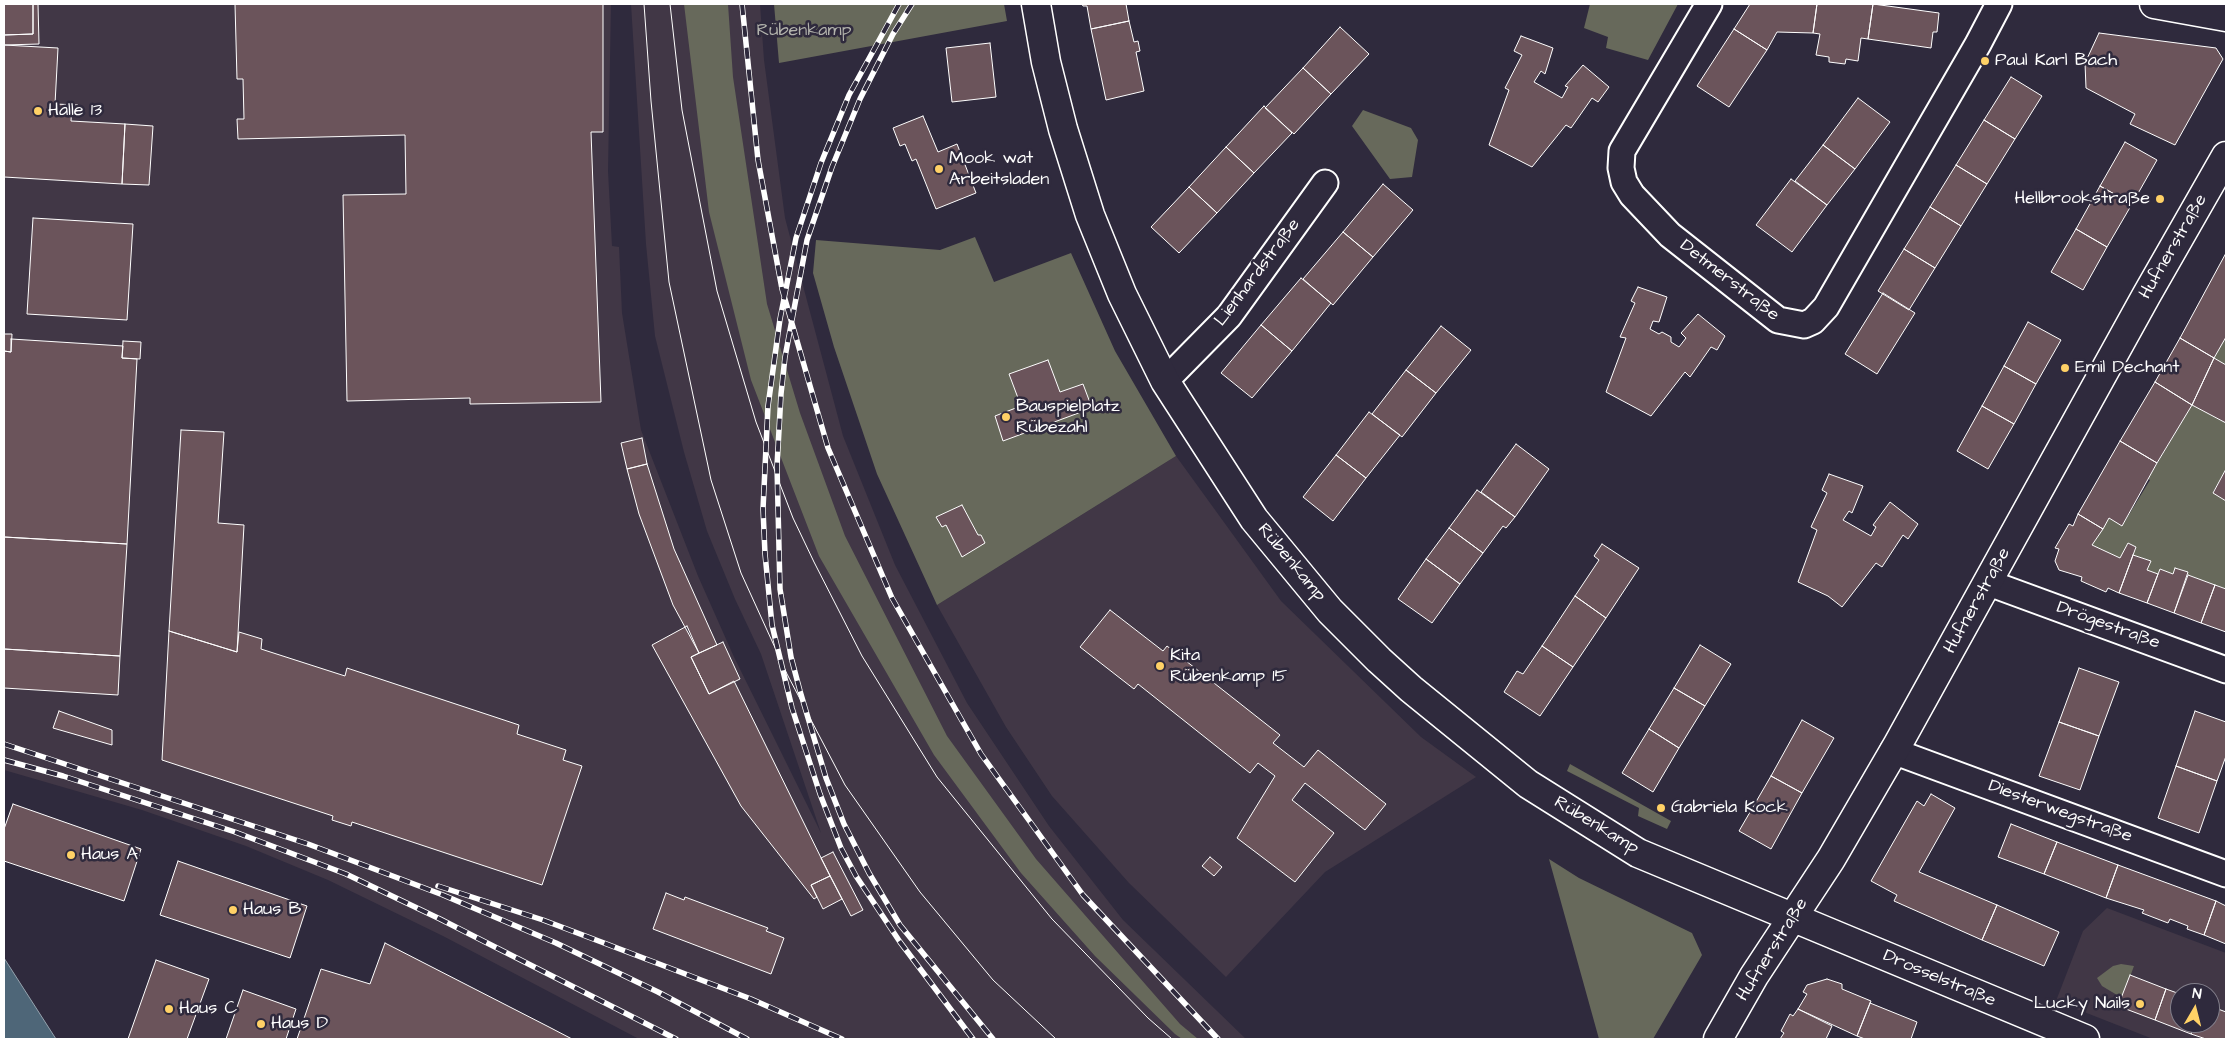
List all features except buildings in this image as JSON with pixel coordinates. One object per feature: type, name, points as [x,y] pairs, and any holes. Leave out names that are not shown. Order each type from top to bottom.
[{"type":"main road","name":"Rübenkamp","points":[[1036,4],[1046,62],[1063,129],[1087,206],[1122,294],[1165,381],[1221,470],[1273,544],[1330,611],[1411,689],[1528,784],[1598,830],[1638,853],[1793,916]]},
{"type":"main road","points":[[2154,4],[2226,17]]},
{"type":"main road","name":"Hufnerstraße","points":[[1718,1039],[1754,976],[1831,859],[1894,751],[1989,583],[2146,296],[2226,156]]},
{"type":"main road","name":"Drosselstraße","points":[[1793,916],[2085,1039]]},
{"type":"street","name":"Detmerstraße","points":[[1710,4],[1625,146],[1620,168],[1624,182],[1632,195],[1670,235],[1778,320],[1804,325],[1813,321],[1826,307],[1978,44],[1999,4]]},
{"type":"street","name":"Lienhardstraße","points":[[1165,381],[1229,316],[1325,183]]},
{"type":"street","name":"Drögestraße","points":[[1989,583],[2226,670]]},
{"type":"street","name":"Diesterwegstraße","points":[[1894,751],[2226,874]]},
{"type":"shaded area","points":[[4,4],[611,4],[608,171],[612,246],[619,247],[622,313],[641,430],[698,576],[734,657],[821,833],[761,654],[735,599],[707,531],[684,452],[655,336],[646,244],[631,4],[760,4],[764,60],[785,218],[843,436],[895,565],[967,703],[1049,826],[1123,920],[1246,1039],[639,1039],[443,936],[328,880],[246,846],[142,810],[4,770]]},
{"type":"shaded area","name":"Kita Rübenkamp 15","points":[[1176,456],[1281,601],[1421,737],[1476,777],[1325,872],[1226,977],[1129,883],[1052,796],[1006,727],[937,605]]},
{"type":"shaded area","points":[[2107,908],[2226,953],[2226,1039],[2153,1039],[2056,1001],[2083,931]]},
{"type":"green space","points":[[684,4],[728,4],[733,77],[767,304],[800,413],[845,536],[947,736],[1036,859],[1180,1024],[1198,1039],[1182,1039],[1175,1034],[1095,956],[1021,873],[934,755],[819,556],[751,380],[709,212]]},
{"type":"green space","name":"Rübenkamp","points":[[774,4],[1004,4],[1007,21],[779,63]]},
{"type":"green space","points":[[1590,4],[1678,4],[1648,60],[1606,48],[1608,37],[1584,28]]},
{"type":"green space","points":[[1363,110],[1411,128],[1418,140],[1412,177],[1390,179],[1352,126]]},
{"type":"green space","name":"Bauspielplatz Rübezahl","points":[[975,237],[994,282],[1071,253],[1115,351],[1176,456],[937,605],[877,474],[834,347],[813,273],[816,240],[940,250]]},
{"type":"green space","points":[[2226,337],[2226,365],[2214,358]]},
{"type":"green space","points":[[2192,405],[2226,423],[2226,469],[2213,492],[2226,501],[2226,589],[2188,575],[2188,572],[2176,568],[2173,574],[2160,569],[2158,574],[2147,570],[2151,561],[2133,555],[2136,547],[2128,543],[2120,558],[2092,545],[2109,518],[2122,526]]},
{"type":"green space","points":[[1570,764],[1671,821],[1667,829],[1638,816],[1639,808],[1567,771]]},
{"type":"green space","points":[[1549,859],[1579,878],[1692,933],[1702,955],[1653,1039],[1599,1039]]},
{"type":"green space","points":[[2121,964],[2134,966],[2122,998],[2102,986],[2097,978],[2113,966]]},
{"type":"water","points":[[4,958],[56,1039],[4,1039]]},
{"type":"tram line","points":[[644,4],[651,101],[669,282],[711,480],[741,573],[787,674],[845,785],[920,892],[993,980],[1056,1039]]},
{"type":"tram line","points":[[670,4],[682,110],[717,291],[756,422],[793,518],[814,562],[862,656],[937,777],[1052,919],[1148,1018],[1172,1039]]},
{"type":"railway","points":[[742,4],[758,160],[782,289],[828,448],[892,598],[981,754],[1083,895],[1218,1039]]},
{"type":"railway","points":[[899,4],[849,95],[821,163],[796,238],[780,319],[768,406],[763,509],[765,554],[772,625],[792,708],[820,794],[841,848],[856,876],[900,942],[973,1039]]},
{"type":"railway","points":[[912,4],[893,34],[860,99],[832,167],[807,240],[785,357],[781,394],[777,466],[780,589],[791,657],[800,691],[826,778],[844,824],[869,873],[900,925],[993,1039]]},
{"type":"railway","points":[[4,744],[308,844],[443,895],[556,943],[658,992],[747,1039]]},
{"type":"railway","points":[[4,760],[63,776],[235,832],[346,874],[440,919],[676,1039]]},
{"type":"railway","points":[[438,886],[543,920],[604,943],[751,999],[842,1039]]},
{"type":"place","name":"Paul Karl Bach","points":[[1985,61]]},
{"type":"place","name":"Halle 13","points":[[38,111]]},
{"type":"place","name":"Mook wat Arbeitsladen","points":[[939,169]]},
{"type":"place","name":"Hellbrookstraße","points":[[2160,199]]},
{"type":"place","name":"Emil Dechant","points":[[2065,368]]},
{"type":"place","name":"Bauspielplatz Rübezahl","points":[[1006,417]]},
{"type":"place","name":"Kita Rübenkamp 15","points":[[1160,666]]},
{"type":"place","name":"Gabriela Kock","points":[[1661,808]]},
{"type":"place","name":"Haus A","points":[[71,855]]},
{"type":"place","name":"Haus B","points":[[233,910]]},
{"type":"place","name":"Lucky Nails","points":[[2140,1004]]},
{"type":"place","name":"Haus C","points":[[169,1009]]},
{"type":"place","name":"Haus D","points":[[261,1024]]}]
